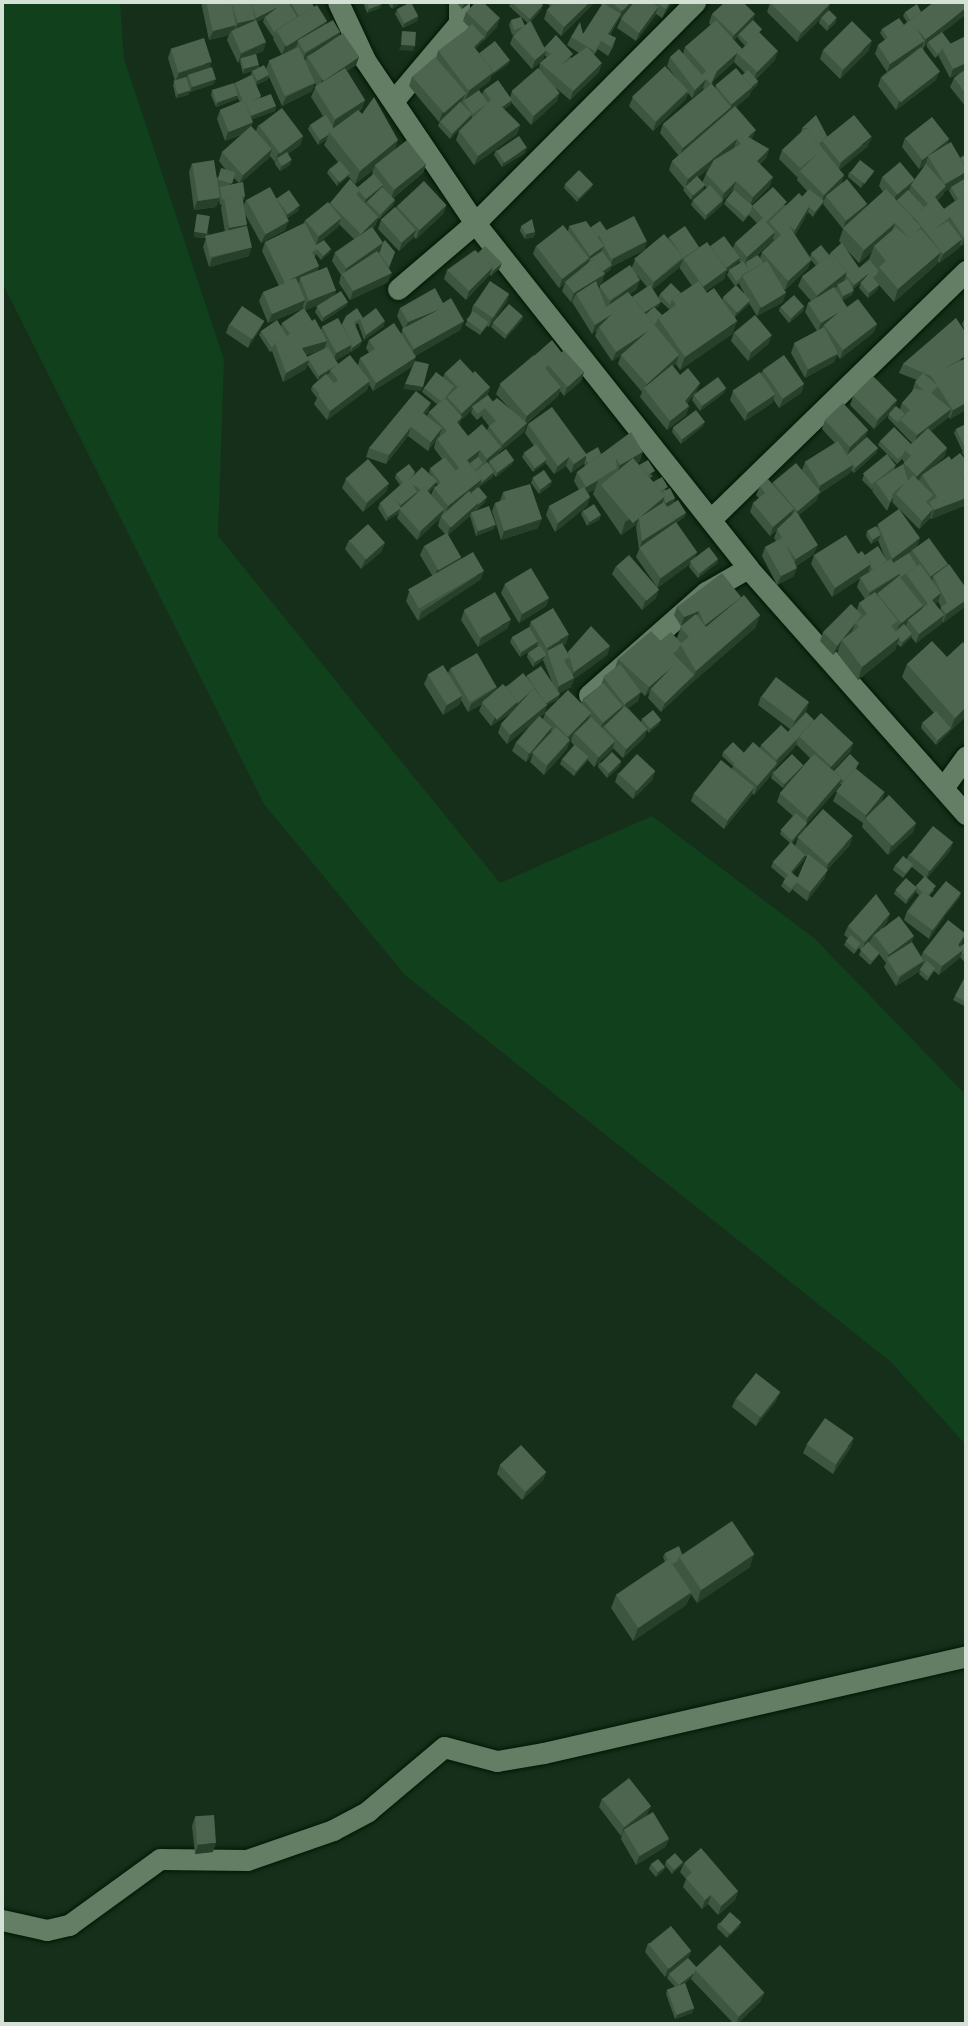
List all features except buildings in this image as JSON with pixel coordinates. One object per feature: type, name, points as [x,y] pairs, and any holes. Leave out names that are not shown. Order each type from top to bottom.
[{"type":"street","points":[[338,2],[365,60],[475,223],[748,568],[966,814]]},
{"type":"street","points":[[394,100],[459,23],[458,2]]},
{"type":"street","points":[[398,289],[475,223],[695,2]]},
{"type":"street","points":[[711,519],[966,271]]},
{"type":"street","points":[[589,695],[706,592],[748,568]]},
{"type":"street","points":[[943,788],[966,756]]},
{"type":"street","points":[[2,1920],[47,1930],[69,1925],[160,1859],[247,1860],[332,1830],[368,1811],[444,1748],[496,1761],[544,1753],[966,1656]]},
{"type":"green space","points":[[2,2],[120,2],[124,59],[224,360],[218,536],[500,883],[652,816],[815,939],[966,1095],[966,1445],[891,1362],[405,975],[264,804],[2,282]]}]
